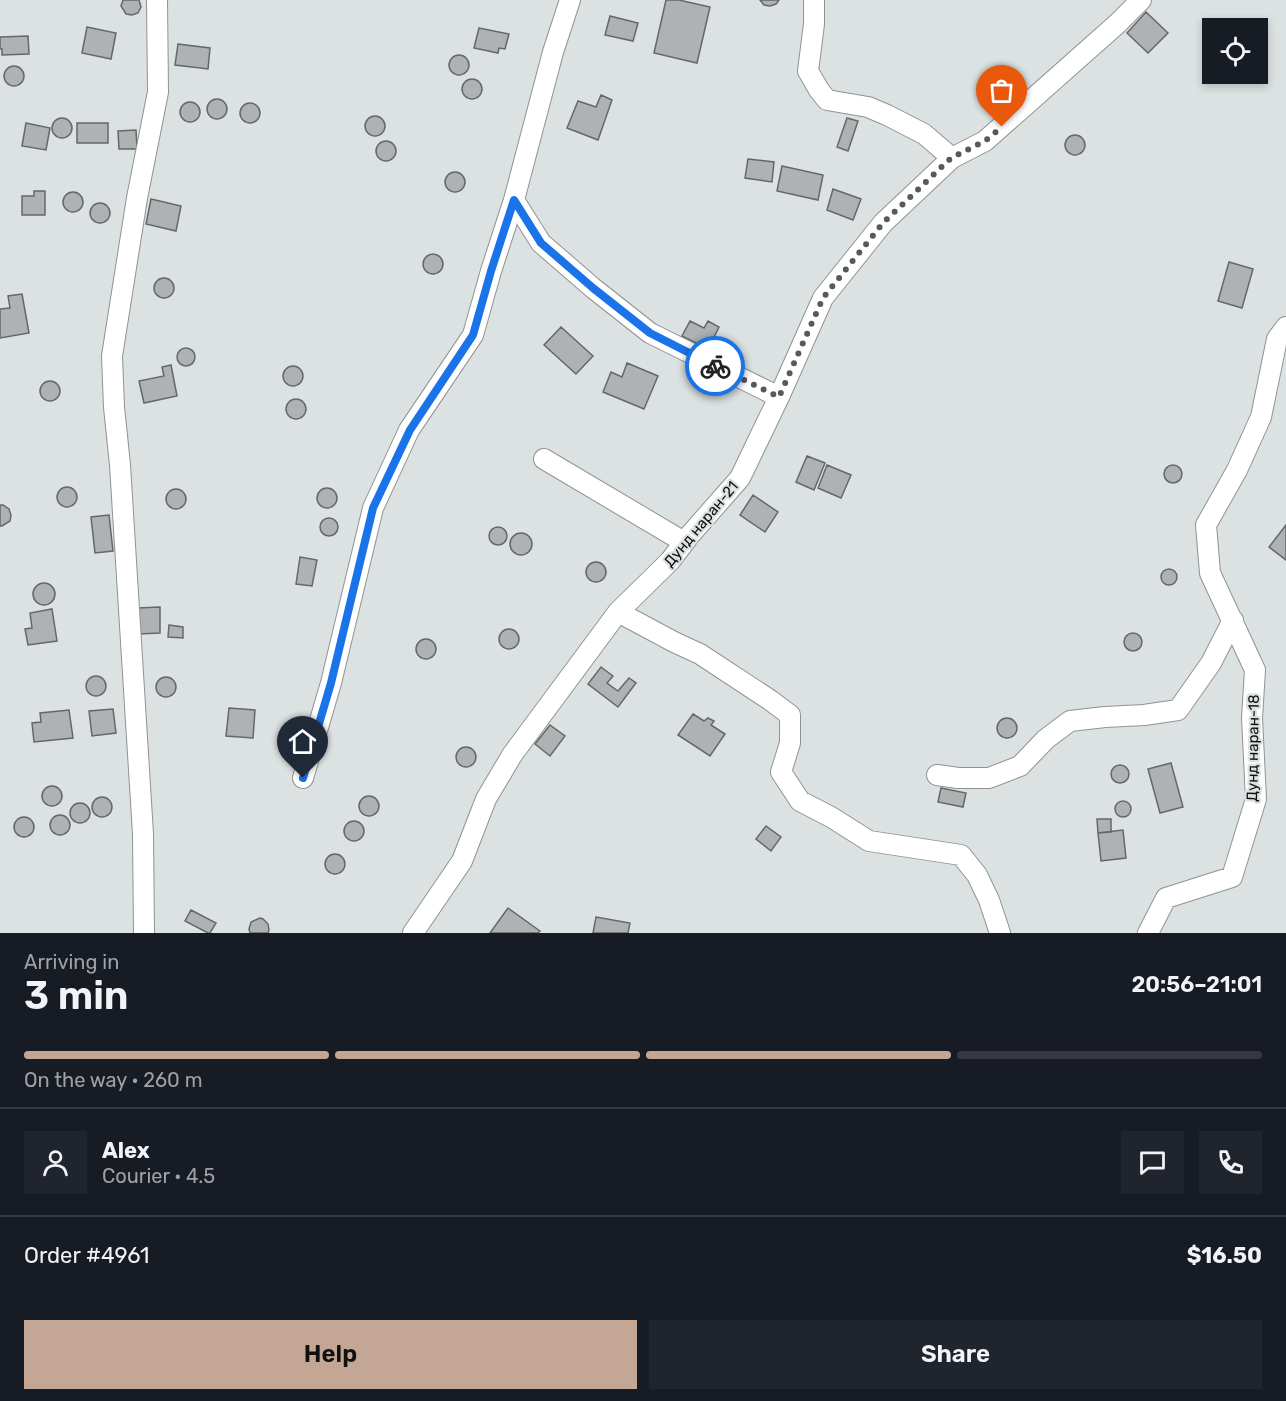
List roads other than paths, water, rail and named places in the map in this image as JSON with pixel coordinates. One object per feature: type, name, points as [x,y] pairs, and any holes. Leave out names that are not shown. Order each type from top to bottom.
[{"type":"street","points":[[144,933],[143,834],[112,356],[137,198],[158,92],[157,0]]},
{"type":"street","points":[[303,778],[331,683],[373,508],[410,430],[473,335],[514,200],[553,52],[570,0]]},
{"type":"street","points":[[814,0],[808,71],[827,100],[868,107],[886,115],[924,134],[951,158]]},
{"type":"street","name":"Дунд наран-21","points":[[413,933],[462,861],[486,799],[512,754],[618,612],[670,561],[740,478],[823,298],[883,223],[951,158],[985,141],[1141,0]]},
{"type":"street","points":[[514,200],[541,243],[650,333],[779,397]]},
{"type":"street","name":"Дунд наран-18","points":[[1148,933],[1166,898],[1232,877],[1256,799],[1252,718],[1255,670],[1210,573],[1206,525],[1237,470],[1261,417],[1277,339],[1286,327]]},
{"type":"street","points":[[544,459],[684,542]]},
{"type":"street","points":[[618,612],[700,654],[790,715],[790,743],[781,771],[800,801],[869,841],[961,855],[981,883],[1000,933]]},
{"type":"street","points":[[937,775],[989,778],[1020,766],[1046,739],[1070,721],[1178,711],[1211,663],[1233,620]]}]
